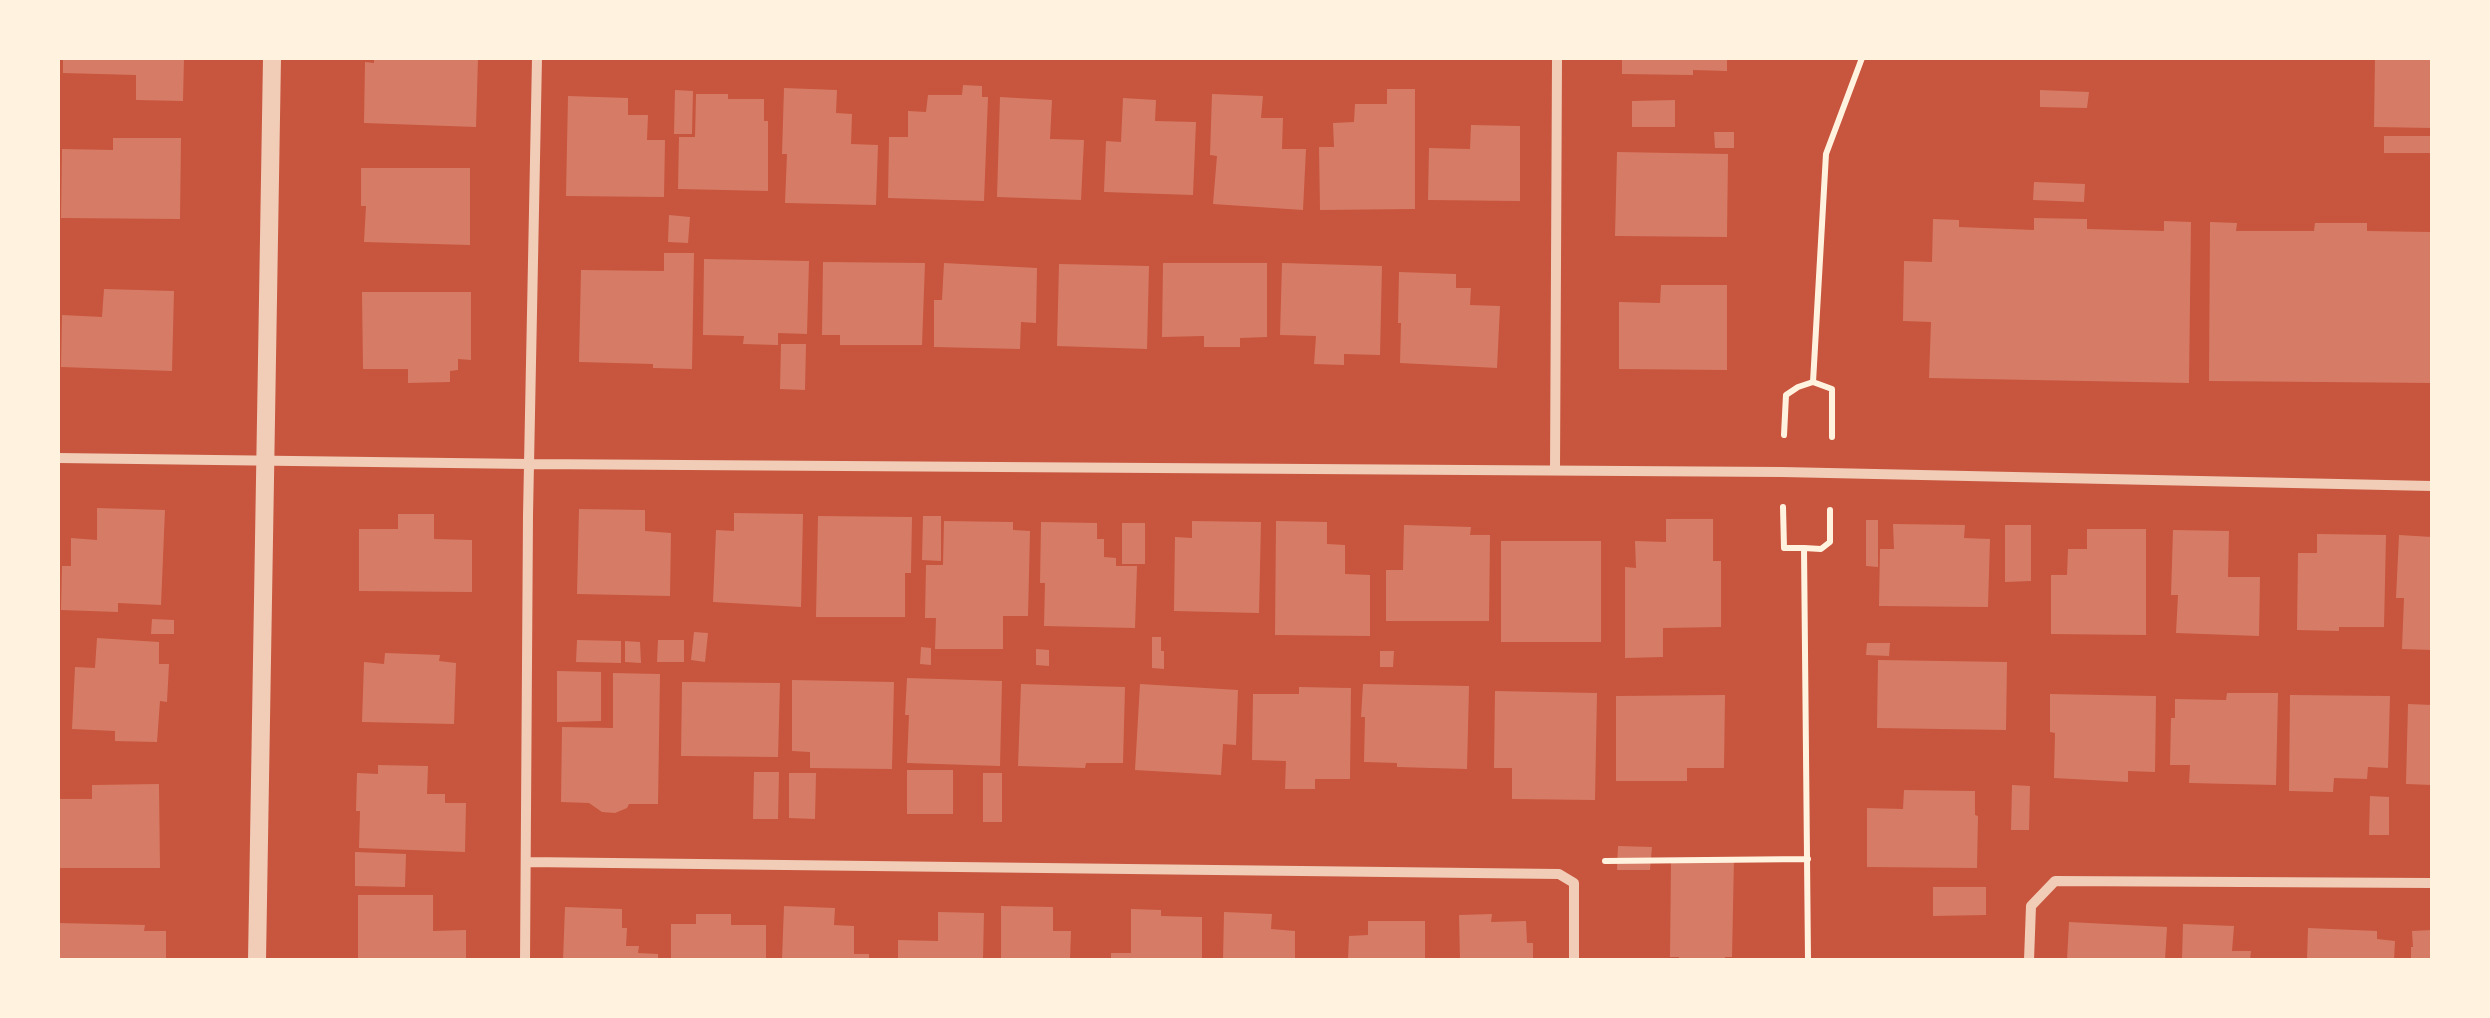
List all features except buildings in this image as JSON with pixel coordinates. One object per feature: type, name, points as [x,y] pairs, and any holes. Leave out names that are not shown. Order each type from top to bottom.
[{"type":"street","points":[[257,960],[272,58]]},
{"type":"street","points":[[526,960],[528,464],[536,58]]},
{"type":"street","points":[[1555,470],[1557,58]]},
{"type":"street","points":[[58,458],[1782,472],[2432,486]]},
{"type":"street","points":[[527,862],[1559,874],[1574,883],[1574,960]]},
{"type":"street","points":[[2029,960],[2031,906],[2055,880],[2432,883]]},
{"type":"path","points":[[1566,878],[1582,862],[1808,859]]}]
